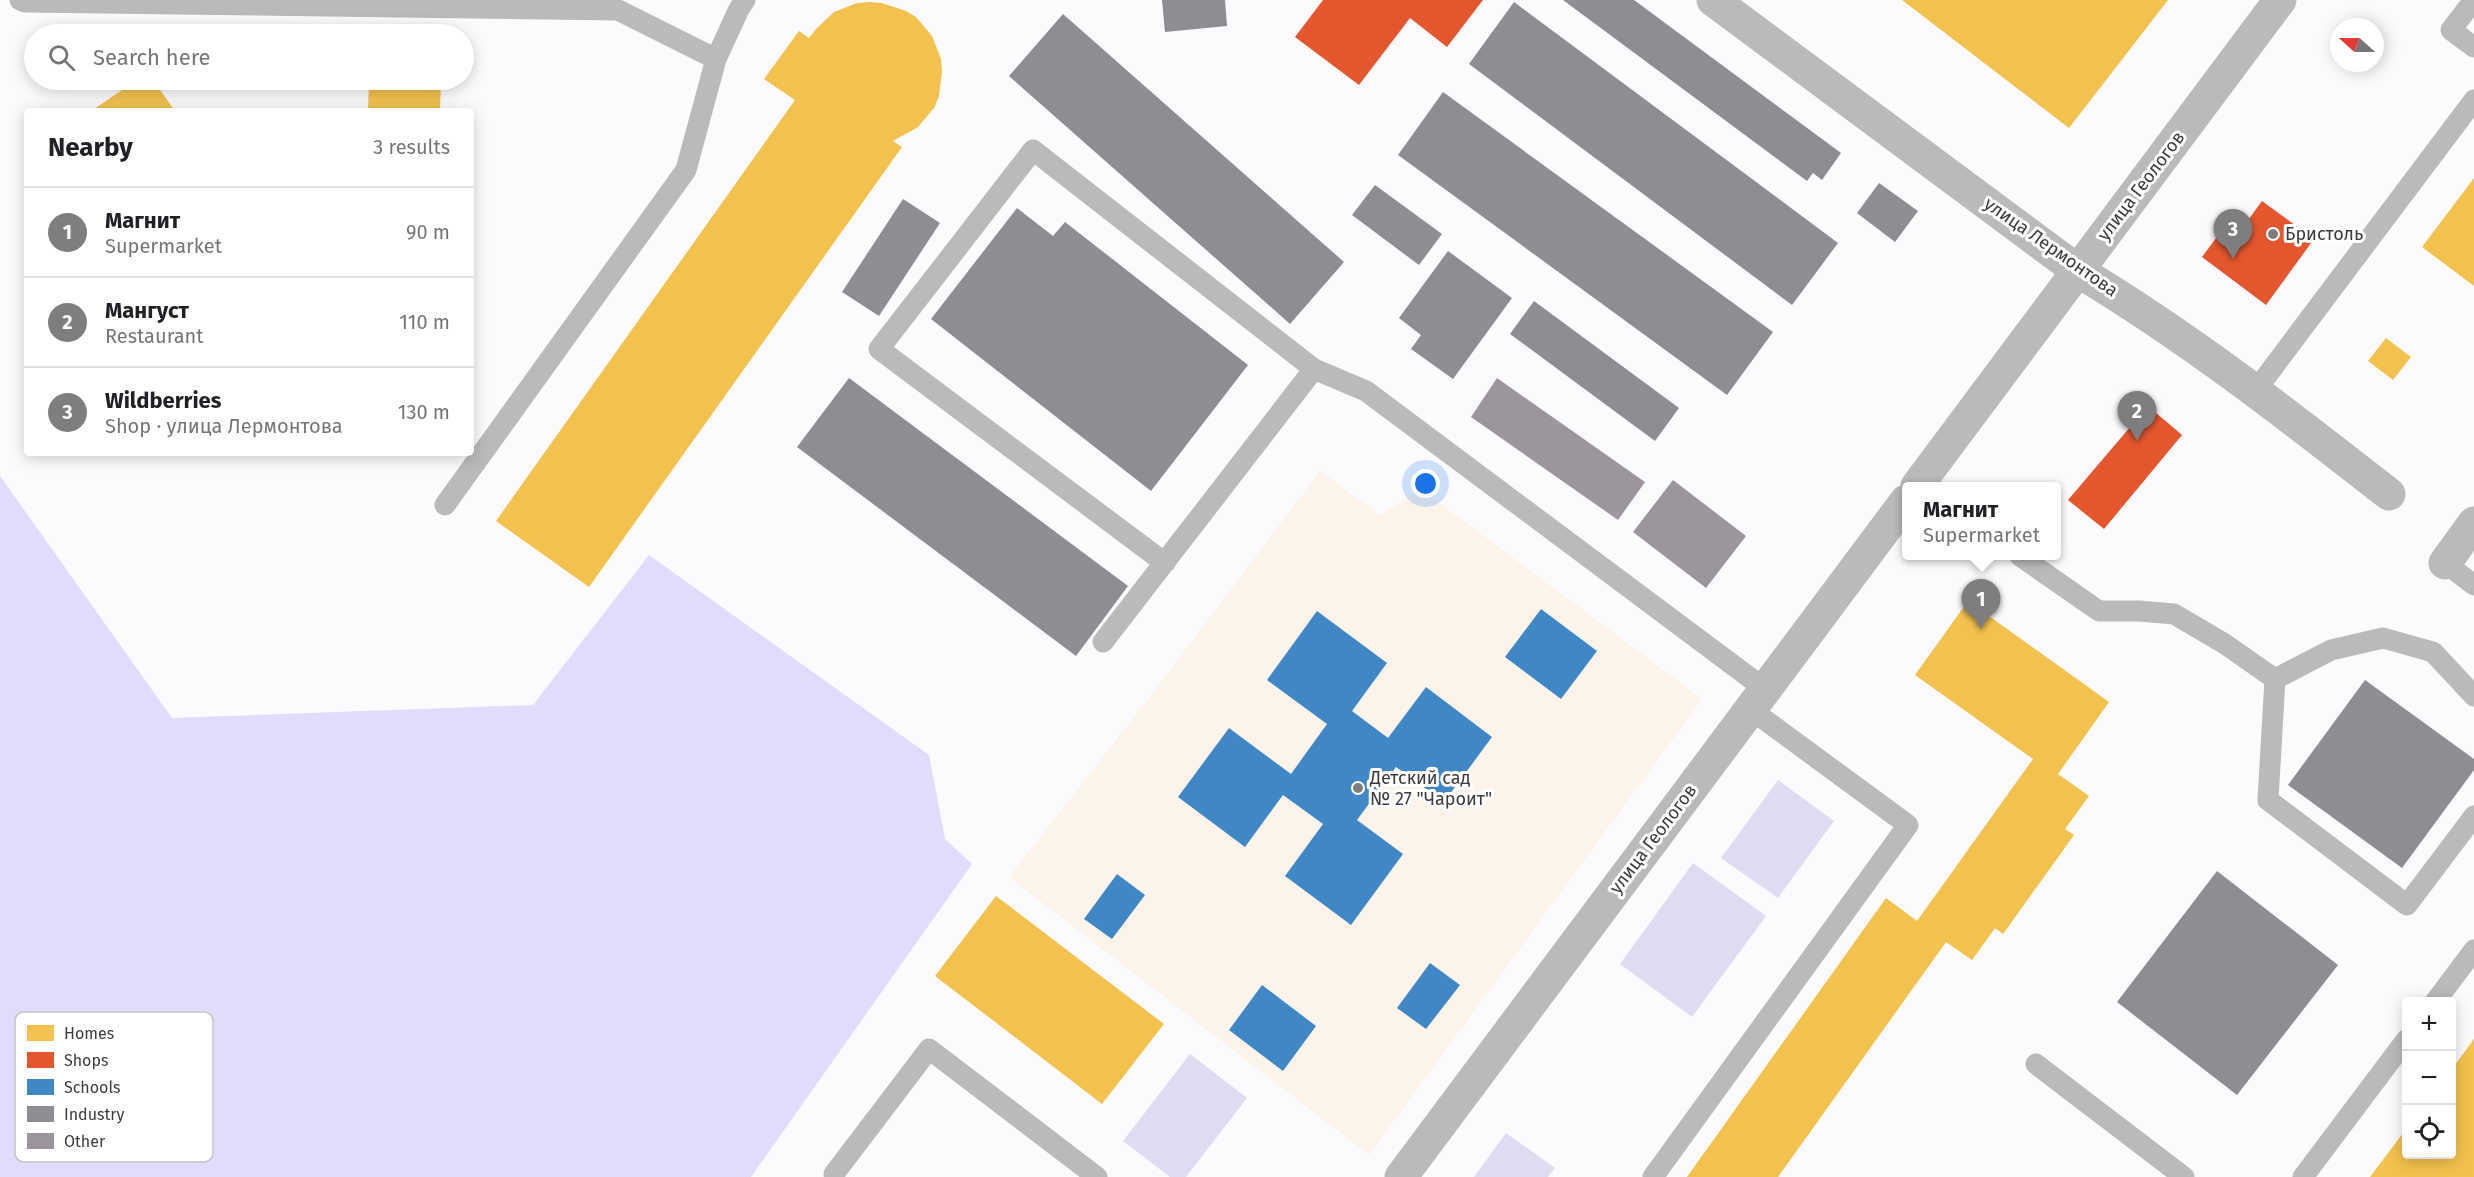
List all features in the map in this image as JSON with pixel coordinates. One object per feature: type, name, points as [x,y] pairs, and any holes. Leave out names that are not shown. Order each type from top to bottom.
[{"type":"street","name":"улица Лермонтова","points":[[1713,0],[2078,271],[2156,319],[2256,390],[2389,494]]},
{"type":"street","name":"улица Геологов","points":[[1923,482],[2280,0]]},
{"type":"street","name":"улица Геологов","points":[[1401,1177],[1902,510]]},
{"type":"street","points":[[2445,563],[2474,523]]},
{"type":"lane","points":[[20,0],[377,3],[618,10],[716,59]]},
{"type":"lane","points":[[445,505],[686,170],[716,59],[745,0]]},
{"type":"lane","points":[[2474,0],[2451,30],[2474,47]]},
{"type":"lane","points":[[2256,390],[2474,100]]},
{"type":"lane","points":[[1165,563],[879,349],[1033,150],[1314,369],[1366,391],[1758,699],[1908,825],[1653,1177]]},
{"type":"lane","points":[[1103,642],[1314,369]]},
{"type":"lane","points":[[2027,560],[2098,611],[2174,614],[2225,644],[2275,679]]},
{"type":"lane","points":[[2445,563],[2474,585]]},
{"type":"lane","points":[[2275,679],[2331,650],[2384,638],[2433,652],[2474,696]]},
{"type":"lane","points":[[2275,679],[2268,800],[2407,905],[2474,816]]},
{"type":"lane","points":[[2439,997],[2474,950]]},
{"type":"lane","points":[[2303,1177],[2402,1045]]},
{"type":"lane","points":[[834,1174],[929,1049],[1097,1177]]},
{"type":"lane","points":[[2036,1064],[2184,1177]]},
{"type":"shaded area","name":"Детский сад № 27 \"Чароит\"","points":[[1320,471],[1380,515],[1421,489],[1702,699],[1369,1155],[1009,877],[1149,698]]},
{"type":"shaded area","points":[[0,476],[172,718],[533,705],[649,555],[929,755],[945,839],[972,864],[751,1177],[0,1177]]},
{"type":"shaded area","points":[[1778,780],[1834,821],[1778,898],[1721,858]]},
{"type":"shaded area","points":[[1693,863],[1766,916],[1692,1017],[1620,964]]},
{"type":"shaded area","points":[[1190,1054],[1247,1098],[1186,1177],[1170,1177],[1123,1141]]},
{"type":"shaded area","points":[[1506,1133],[1555,1168],[1548,1177],[1474,1177]]},
{"type":"building: Homes","points":[[1902,0],[2168,0],[2069,128]]},
{"type":"building: Homes","points":[[857,3],[882,3],[906,11],[916,17],[932,36],[941,59],[942,72],[939,96],[934,108],[918,127],[893,141],[902,147],[589,587],[496,521],[795,100],[764,79],[799,31],[809,38],[834,12]]},
{"type":"building: Homes","points":[[122,90],[160,90],[173,108],[95,108]]},
{"type":"building: Homes","points":[[369,90],[441,90],[440,108],[368,108]]},
{"type":"building: Homes","points":[[2474,178],[2474,286],[2422,247]]},
{"type":"building: Homes","points":[[2386,338],[2411,357],[2393,380],[2368,361]]},
{"type":"building: Homes","points":[[1968,601],[2109,702],[2058,774],[2089,796],[2065,829],[2074,835],[2003,934],[1995,928],[1972,960],[1946,942],[1778,1177],[1687,1177],[1886,898],[1917,921],[2033,759],[1915,675]]},
{"type":"building: Homes","points":[[996,896],[1164,1024],[1102,1104],[935,976]]},
{"type":"building: Homes","points":[[2474,1039],[2474,1177],[2370,1177],[2402,1134],[2402,1159],[2456,1159],[2456,1064]]},
{"type":"building: Shops","points":[[1323,0],[1483,0],[1447,47],[1410,18],[1359,85],[1295,37]]},
{"type":"building: Shops","points":[[2262,201],[2314,239],[2266,305],[2202,257],[2231,218],[2243,227]]},
{"type":"building: Shops","points":[[2148,406],[2182,435],[2104,529],[2068,500]]},
{"type":"building: Schools","points":[[1541,609],[1597,651],[1561,699],[1505,657]]},
{"type":"building: Schools","points":[[1317,611],[1387,663],[1352,711],[1388,738],[1426,687],[1492,737],[1444,802],[1396,767],[1357,820],[1403,854],[1351,925],[1285,876],[1323,824],[1283,795],[1245,847],[1178,797],[1229,728],[1291,774],[1327,724],[1267,680]]},
{"type":"building: Schools","points":[[1117,874],[1145,895],[1112,939],[1084,919]]},
{"type":"building: Schools","points":[[1430,963],[1460,985],[1426,1029],[1397,1008]]},
{"type":"building: Schools","points":[[1262,985],[1316,1026],[1283,1071],[1229,1030]]},
{"type":"building: Industry","points":[[1162,0],[1225,0],[1227,26],[1165,32]]},
{"type":"building: Industry","points":[[1563,0],[1634,0],[1841,153],[1822,180],[1813,173],[1807,181]]},
{"type":"building: Industry","points":[[1514,2],[1838,243],[1792,305],[1469,64]]},
{"type":"building: Industry","points":[[1063,14],[1344,262],[1290,324],[1009,76]]},
{"type":"building: Industry","points":[[1443,92],[1773,332],[1727,395],[1398,155]]},
{"type":"building: Industry","points":[[1879,183],[1918,211],[1895,242],[1857,213]]},
{"type":"building: Industry","points":[[1375,185],[1442,234],[1419,265],[1352,215]]},
{"type":"building: Industry","points":[[903,199],[940,223],[879,316],[842,292]]},
{"type":"building: Industry","points":[[1017,208],[1053,236],[1065,222],[1248,365],[1151,491],[931,319]]},
{"type":"building: Industry","points":[[1448,251],[1512,298],[1453,379],[1411,349],[1421,335],[1399,318]]},
{"type":"building: Industry","points":[[1534,301],[1679,408],[1655,441],[1510,334]]},
{"type":"building: Industry","points":[[849,378],[1128,586],[1076,656],[797,447]]},
{"type":"building: Industry","points":[[2365,680],[2474,759],[2474,770],[2402,868],[2288,785]]},
{"type":"building: Industry","points":[[2217,871],[2338,965],[2237,1095],[2117,1002]]},
{"type":"building: Other","points":[[1497,378],[1645,482],[1618,520],[1471,417]]},
{"type":"building: Other","points":[[1673,480],[1746,536],[1706,588],[1633,532]]},
{"type":"place","name":"Бристоль","points":[[2273,234]]},
{"type":"place","name":"Wildberries","points":[[2233,259]]},
{"type":"place","name":"Мангуст","points":[[2137,441]]},
{"type":"place","name":"Магнит","points":[[1981,629]]},
{"type":"place","name":"Детский сад № 27 \"Чароит\"","points":[[1358,788]]}]
